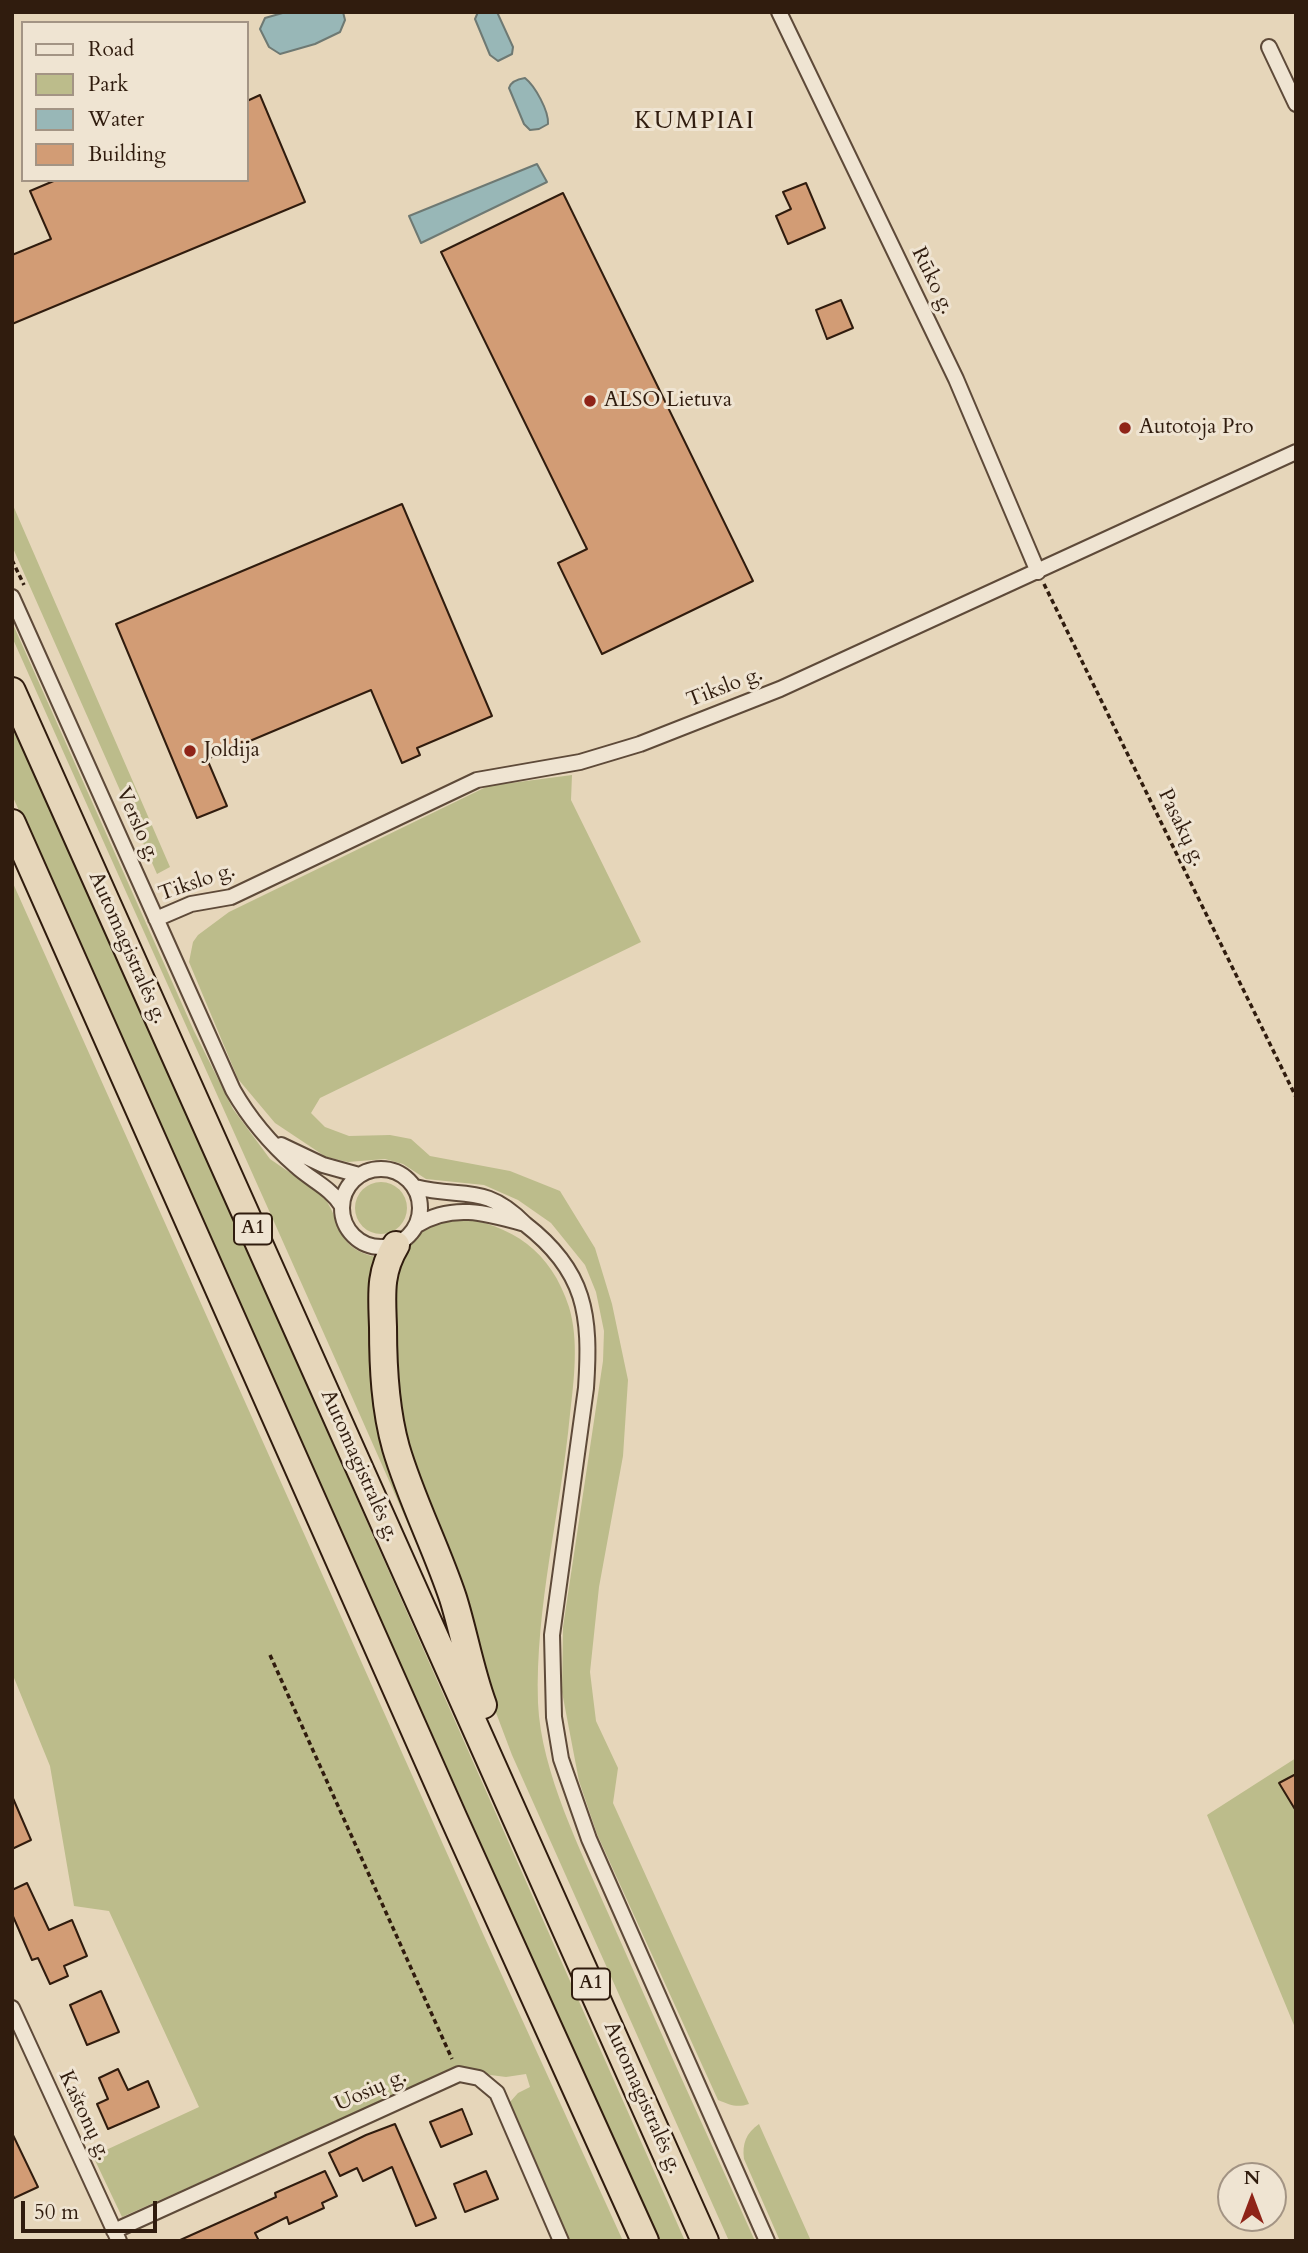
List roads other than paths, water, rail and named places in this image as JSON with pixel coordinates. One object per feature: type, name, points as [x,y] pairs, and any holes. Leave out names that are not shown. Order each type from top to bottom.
[{"type":"highway","name":"Automagistralės g.","points":[[12,691],[705,2241]]},
{"type":"highway","name":"A1","points":[[12,823],[454,1819],[645,2241]]},
{"type":"highway","points":[[396,1245],[386,1262],[382,1279],[383,1364],[387,1406],[396,1446],[453,1599],[480,1697],[681,2160],[687,2201]]},
{"type":"street","name":"Rūko g.","points":[[779,12],[956,379],[1038,572]]},
{"type":"street","points":[[1269,47],[1296,104]]},
{"type":"street","name":"Tikslo g.","points":[[156,919],[191,904],[231,897],[477,780],[580,762],[640,744],[767,694],[1296,452]]},
{"type":"street","name":"Verslo g.","points":[[12,597],[233,1090],[247,1113],[288,1159],[307,1176],[328,1189],[342,1206]]},
{"type":"street","name":"Verslo g.","points":[[271,1139],[323,1165],[359,1175]]},
{"type":"street","points":[[415,1187],[421,1206],[417,1225],[412,1233],[396,1245],[372,1247],[352,1235],[345,1225],[342,1206],[345,1190],[359,1175],[373,1169],[397,1171],[415,1187],[430,1191],[476,1195],[497,1200],[556,1251],[570,1270],[580,1294],[587,1324],[586,1388],[552,1635],[554,1717],[561,1759],[589,1839],[767,2241]]},
{"type":"street","points":[[417,1225],[434,1215],[468,1211],[525,1224]]},
{"type":"street","name":"Kaštonų g.","points":[[14,2016],[116,2236]]},
{"type":"street","name":"Uosių g.","points":[[116,2236],[459,2074],[479,2078],[497,2094],[561,2241]]},
{"type":"water","points":[[286,12],[343,12],[345,20],[340,32],[315,44],[280,54],[269,47],[260,29],[265,18]]},
{"type":"water","points":[[478,12],[497,12],[513,47],[512,54],[498,61],[490,55],[475,19]]},
{"type":"water","points":[[525,78],[537,93],[548,119],[548,124],[539,129],[530,130],[524,124],[509,88],[515,81]]},
{"type":"water","points":[[537,164],[547,182],[421,243],[409,216]]},
{"type":"place","name":"ALSO Lietuva","points":[[590,401]]},
{"type":"place","name":"Autotoja Pro","points":[[1125,428]]},
{"type":"place","name":"Joldija","points":[[190,751]]},
{"type":"district","name":"KUMPIAI","points":[[695,122]]}]
